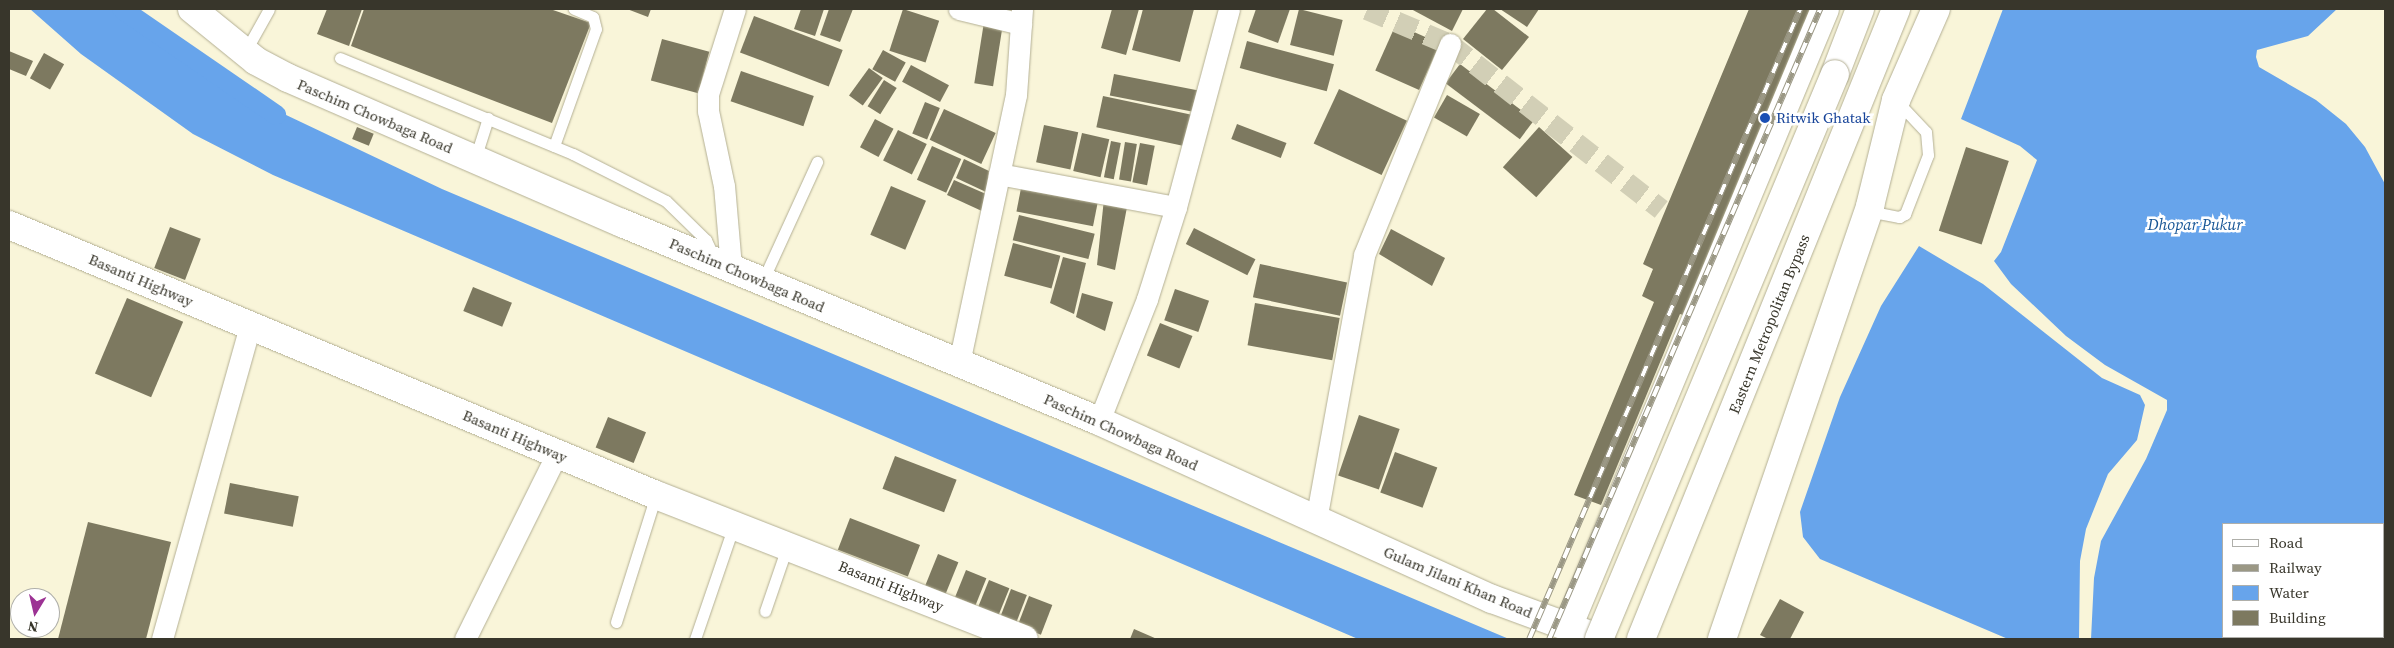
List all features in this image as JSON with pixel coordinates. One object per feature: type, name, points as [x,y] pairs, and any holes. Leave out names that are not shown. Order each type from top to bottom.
[{"type":"street","name":"Paschim Chowbaga Road","points":[[192,9],[245,52],[288,78],[475,159],[1100,421],[1316,520]]},
{"type":"street","points":[[724,264],[724,186],[708,111],[708,94],[735,9]]},
{"type":"street","points":[[958,363],[1016,95],[1022,17],[959,9]]},
{"type":"street","points":[[1100,421],[1147,299],[1176,207],[1229,9]]},
{"type":"street","points":[[1568,627],[1825,9]]},
{"type":"street","points":[[1600,639],[1835,74],[1860,9]]},
{"type":"street","name":"Eastern Metropolitan Bypass","points":[[1641,639],[1896,9]]},
{"type":"street","points":[[1722,639],[1868,211],[1896,100],[1936,9]]},
{"type":"street","points":[[1316,520],[1364,255],[1450,44]]},
{"type":"street","points":[[999,174],[1176,207]]},
{"type":"street","name":"Basanti Highway","points":[[9,225],[656,495],[1024,639]]},
{"type":"street","points":[[162,639],[250,326]]},
{"type":"street","points":[[465,639],[557,454]]},
{"type":"street","name":"Gulam Jilani Khan Road","points":[[1316,520],[1492,599],[1600,639]]},
{"type":"lane","points":[[245,52],[269,9]]},
{"type":"lane","points":[[554,146],[596,29],[593,17],[574,9]]},
{"type":"lane","points":[[340,58],[554,146],[666,201],[706,240],[724,264]]},
{"type":"lane","points":[[1868,211],[1890,216],[1905,214],[1928,155],[1926,132],[1896,100]]},
{"type":"lane","points":[[475,159],[488,118]]},
{"type":"lane","points":[[763,280],[817,162]]},
{"type":"lane","points":[[616,622],[656,495]]},
{"type":"lane","points":[[695,639],[734,525]]},
{"type":"lane","points":[[765,611],[787,546]]},
{"type":"water","points":[[30,9],[126,9],[227,87],[442,189],[1509,639],[1358,639],[273,175],[193,134],[81,54]]},
{"type":"water","name":"Dhopar Pukur","points":[[2003,9],[2337,9],[2308,36],[2257,50],[2256,57],[2259,67],[2316,100],[2346,124],[2365,147],[2385,184],[2385,639],[2091,639],[2094,578],[2101,541],[2146,459],[2167,410],[2167,400],[2105,365],[2066,336],[2011,284],[1994,261],[2001,252],[2037,160],[2020,146],[1961,119]]},
{"type":"water","points":[[1919,246],[1983,284],[2102,378],[2140,395],[2145,405],[2137,440],[2108,474],[2086,529],[2080,561],[2079,639],[2008,639],[1820,559],[1803,537],[1800,512],[1840,397],[1881,306]]},
{"type":"building","points":[[327,9],[362,9],[349,46],[317,34]]},
{"type":"building","points":[[364,9],[550,9],[591,23],[552,123],[351,46]]},
{"type":"building","points":[[627,9],[651,9],[648,17]]},
{"type":"building","points":[[801,9],[824,9],[815,36],[794,29]]},
{"type":"building","points":[[829,9],[853,9],[840,42],[820,35]]},
{"type":"building","points":[[903,9],[939,21],[926,63],[889,51]]},
{"type":"building","points":[[1112,9],[1139,9],[1126,55],[1101,48]]},
{"type":"building","points":[[1143,9],[1194,9],[1180,62],[1132,50]]},
{"type":"building","points":[[1256,9],[1290,9],[1278,43],[1248,32]]},
{"type":"building","points":[[1299,9],[1343,20],[1334,56],[1290,45]]},
{"type":"building","points":[[1411,9],[1463,9],[1452,31]]},
{"type":"building","points":[[1487,9],[1493,9],[1529,37],[1502,70],[1463,39]]},
{"type":"building","points":[[1500,9],[1539,9],[1527,27]]},
{"type":"building","name":"Ritwik Ghatak","points":[[1749,9],[1824,9],[1686,316],[1680,314],[1601,505],[1574,495],[1654,302],[1642,296],[1653,269],[1643,264]]},
{"type":"building","points":[[754,16],[843,50],[829,86],[740,52]]},
{"type":"building","points":[[984,22],[1003,25],[993,86],[974,83]]},
{"type":"building","points":[[1396,24],[1440,44],[1419,90],[1375,71]]},
{"type":"building","points":[[662,39],[709,52],[698,93],[651,81]]},
{"type":"building","points":[[1247,41],[1334,64],[1327,91],[1240,68]]},
{"type":"building","points":[[883,50],[906,63],[895,82],[872,69]]},
{"type":"building","points":[[9,51],[33,61],[26,76],[9,69]]},
{"type":"building","points":[[44,53],[64,64],[50,90],[30,78]]},
{"type":"building","points":[[1460,64],[1534,120],[1520,139],[1446,83]]},
{"type":"building","points":[[911,65],[949,85],[940,102],[902,82]]},
{"type":"building","points":[[869,68],[883,78],[863,105],[849,96]]},
{"type":"building","points":[[741,71],[814,96],[803,126],[731,101]]},
{"type":"building","points":[[1114,74],[1206,92],[1202,114],[1110,96]]},
{"type":"building","points":[[884,80],[897,88],[880,114],[868,106]]},
{"type":"building","points":[[1339,89],[1407,121],[1382,175],[1314,143]]},
{"type":"building","points":[[1447,95],[1480,114],[1467,137],[1434,118]]},
{"type":"building","points":[[1103,96],[1200,117],[1193,148],[1096,127]]},
{"type":"building","points":[[925,102],[940,108],[927,140],[912,134]]},
{"type":"building","points":[[944,109],[996,133],[981,164],[930,140]]},
{"type":"building","points":[[875,119],[894,129],[879,157],[860,147]]},
{"type":"building","points":[[1237,124],[1286,143],[1281,158],[1231,139]]},
{"type":"building","points":[[1044,125],[1078,132],[1070,169],[1036,162]]},
{"type":"building","points":[[357,127],[374,134],[369,146],[352,139]]},
{"type":"building","points":[[1539,127],[1572,157],[1536,197],[1503,167]]},
{"type":"building","points":[[898,130],[927,144],[912,175],[883,161]]},
{"type":"building","points":[[1082,133],[1109,139],[1101,177],[1073,171]]},
{"type":"building","points":[[1111,141],[1121,143],[1114,179],[1104,177]]},
{"type":"building","points":[[1125,142],[1137,144],[1131,181],[1119,180]]},
{"type":"building","points":[[1140,143],[1155,146],[1147,185],[1132,182]]},
{"type":"building","points":[[932,146],[961,159],[946,193],[917,180]]},
{"type":"building","points":[[1966,147],[2009,161],[1982,245],[1939,231]]},
{"type":"building","points":[[964,159],[989,171],[986,192],[956,178]]},
{"type":"building","points":[[954,180],[986,194],[984,212],[947,195]]},
{"type":"building","points":[[1022,183],[1099,198],[1093,226],[1016,211]]},
{"type":"building","points":[[891,186],[926,201],[905,250],[870,235]]},
{"type":"building","points":[[1104,199],[1128,202],[1115,270],[1097,265]]},
{"type":"building","points":[[1019,215],[1095,234],[1088,259],[1013,240]]},
{"type":"building","points":[[170,227],[201,239],[185,280],[154,268]]},
{"type":"building","points":[[1194,228],[1255,259],[1247,275],[1186,244]]},
{"type":"building","points":[[1391,229],[1445,258],[1432,286],[1379,254]]},
{"type":"building","points":[[1013,243],[1060,256],[1052,289],[1004,276]]},
{"type":"building","points":[[1063,257],[1086,263],[1074,314],[1050,303]]},
{"type":"building","points":[[1260,264],[1347,283],[1340,316],[1253,297]]},
{"type":"building","points":[[473,287],[512,303],[502,327],[463,311]]},
{"type":"building","points":[[1175,289],[1209,301],[1198,332],[1164,320]]},
{"type":"building","points":[[1082,293],[1113,302],[1105,331],[1076,317]]},
{"type":"building","points":[[127,298],[183,322],[151,397],[95,373]]},
{"type":"building","points":[[1255,303],[1340,318],[1332,360],[1248,345]]},
{"type":"building","points":[[1160,323],[1192,336],[1179,369],[1147,355]]},
{"type":"building","points":[[1359,415],[1400,429],[1379,490],[1338,476]]},
{"type":"building","points":[[608,417],[646,432],[634,463],[596,448]]},
{"type":"building","points":[[1395,452],[1437,467],[1423,508],[1380,492]]},
{"type":"building","points":[[895,456],[957,480],[944,512],[882,489]]},
{"type":"building","points":[[230,483],[299,496],[293,527],[224,513]]},
{"type":"building","points":[[850,518],[920,545],[908,577],[838,550]]},
{"type":"building","points":[[88,522],[171,542],[146,639],[58,639],[60,638],[60,631]]},
{"type":"building","points":[[938,554],[958,562],[946,594],[925,586]]},
{"type":"building","points":[[966,570],[986,578],[976,605],[955,597]]},
{"type":"building","points":[[989,580],[1009,588],[999,615],[978,607]]},
{"type":"building","points":[[1011,589],[1027,595],[1016,623],[1000,617]]},
{"type":"building","points":[[1029,596],[1052,605],[1041,635],[1018,626]]},
{"type":"building","points":[[1780,599],[1804,612],[1790,639],[1768,639],[1760,635]]},
{"type":"building","points":[[1134,629],[1157,639],[1130,639]]},
{"type":"waterway","points":[[122,9],[276,115]]},
{"type":"tunnel","points":[[1367,9],[1450,44],[1661,209]]},
{"type":"railway","points":[[1529,639],[1800,9]]},
{"type":"railway","points":[[1549,639],[1820,9]]},
{"type":"place","name":"Ritwik Ghatak","points":[[1765,118]]}]
